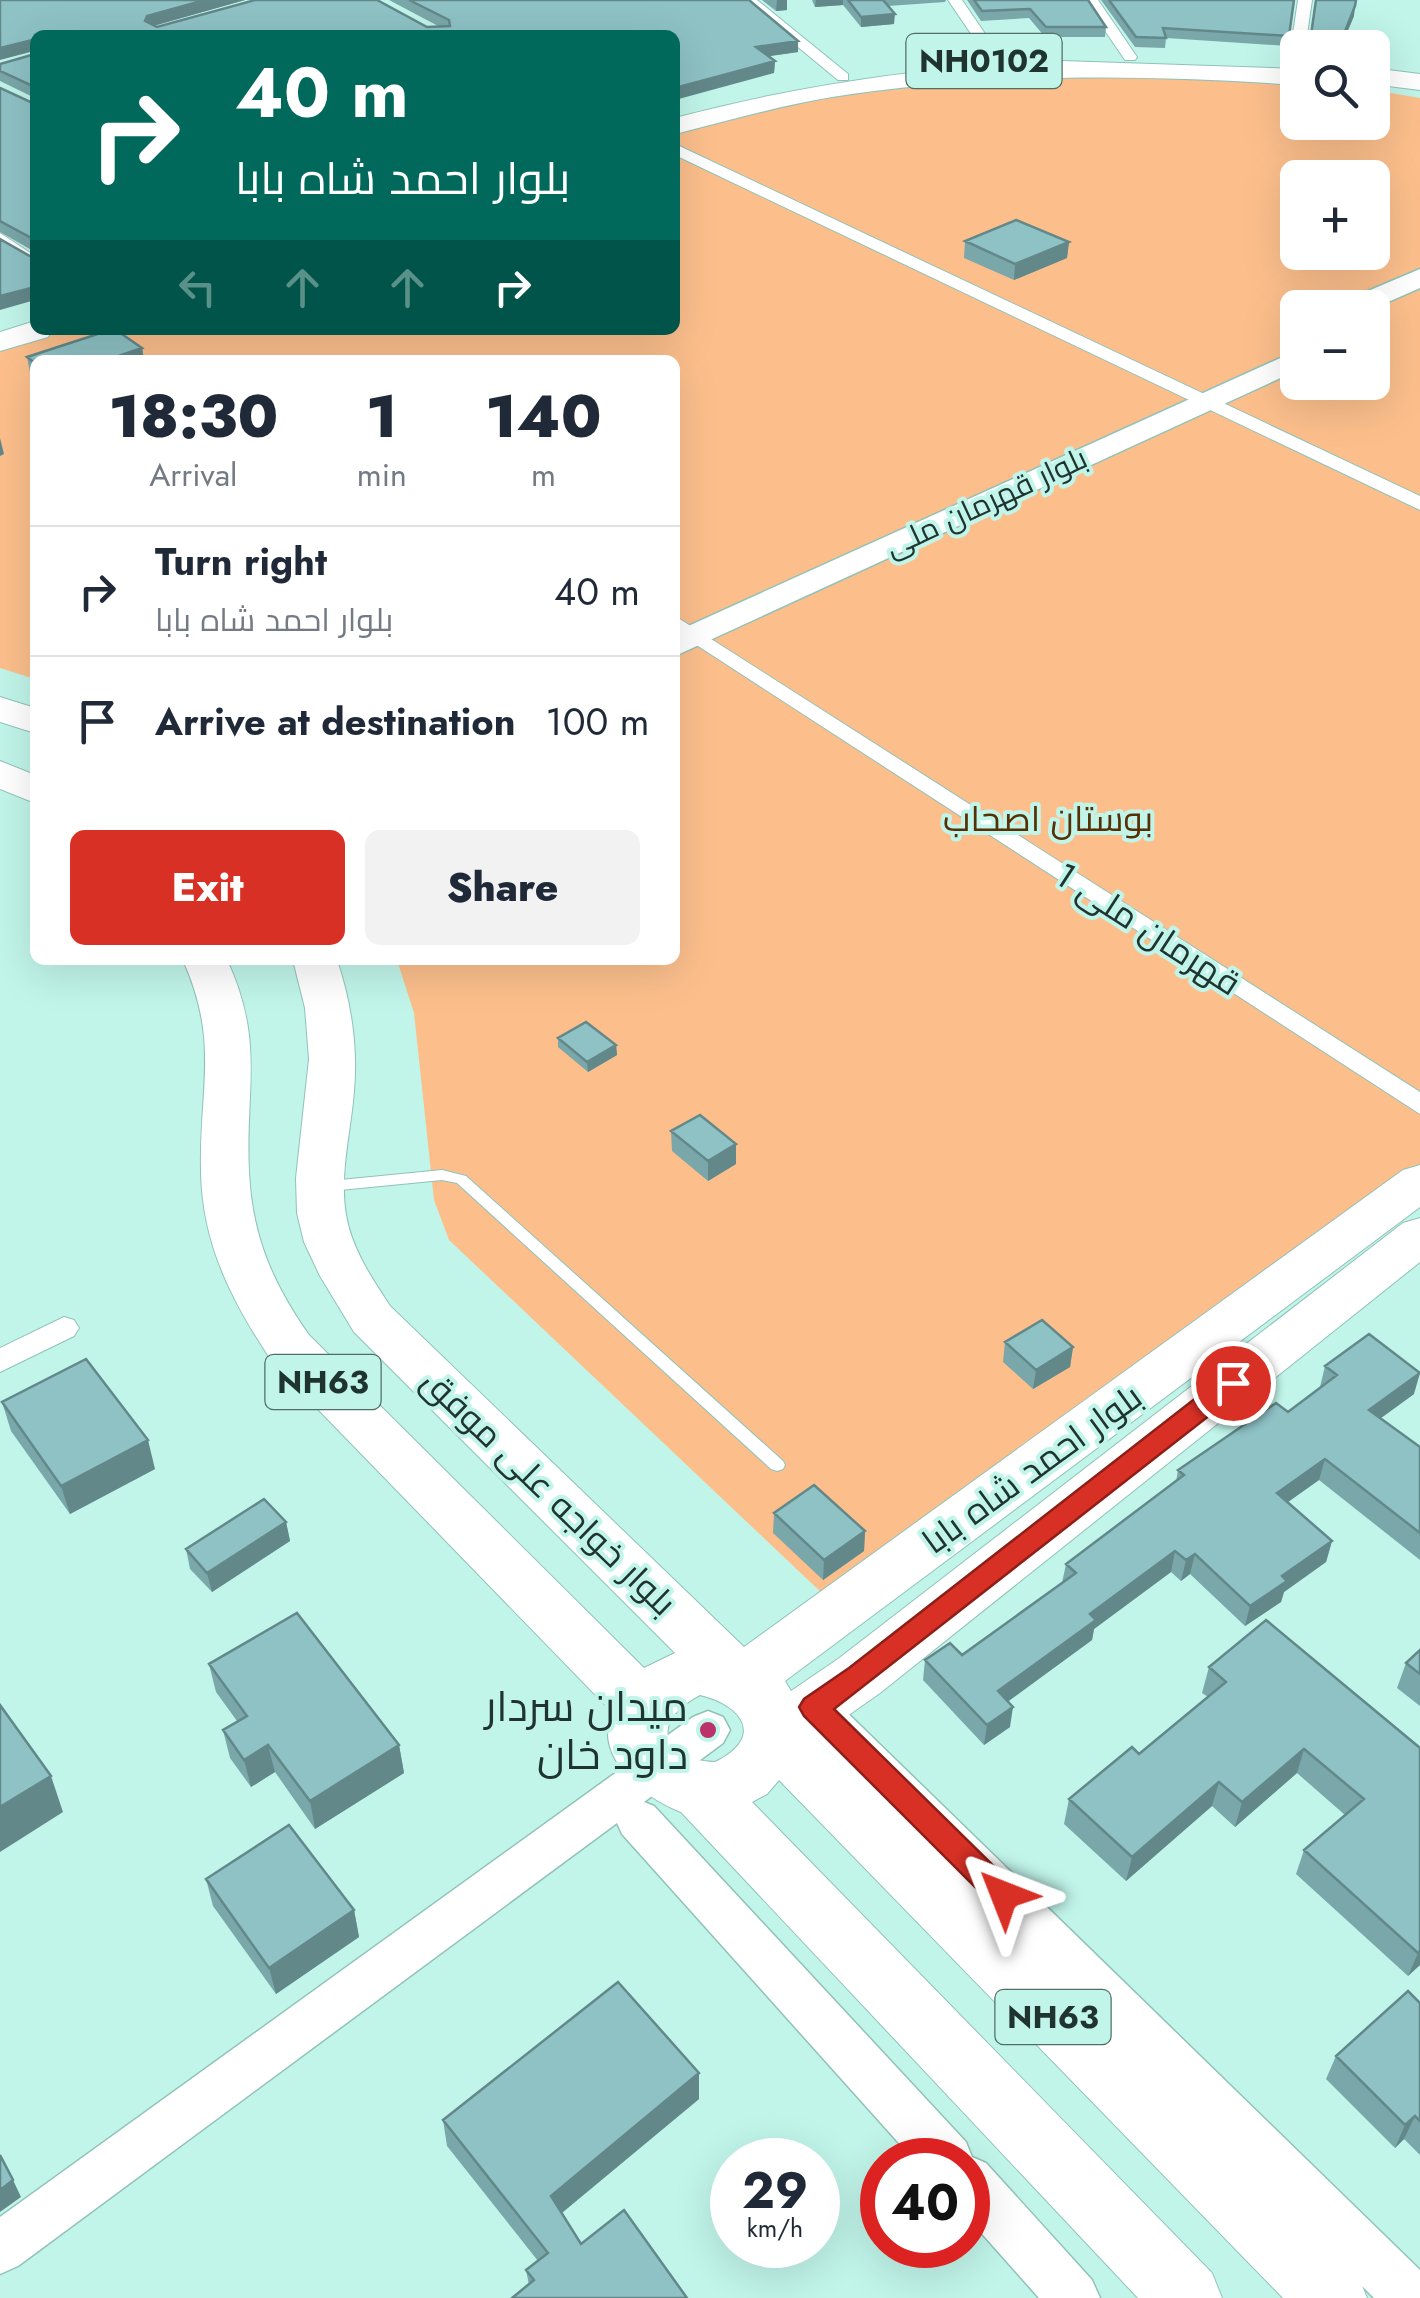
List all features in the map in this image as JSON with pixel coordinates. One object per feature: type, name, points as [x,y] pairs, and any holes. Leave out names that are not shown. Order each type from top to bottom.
[{"type":"highway","name":"NH0102","points":[[680,112],[843,77],[996,60],[1280,61]]},
{"type":"highway","name":"NH0102","points":[[680,125],[799,94],[941,74],[1280,62]]},
{"type":"highway","points":[[1390,78],[1420,82]]},
{"type":"highway","points":[[1390,90],[1420,94]]},
{"type":"highway","points":[[0,325],[30,316]]},
{"type":"highway","points":[[0,342],[30,332]]},
{"type":"highway","points":[[0,709],[30,719]]},
{"type":"highway","points":[[0,773],[30,788]]},
{"type":"highway","name":"NH63","points":[[208,965],[216,980],[233,1044],[225,1158],[231,1218],[251,1286],[290,1349],[643,1727]]},
{"type":"highway","name":"بلوار خواجه علی موفق","points":[[316,965],[329,1022],[331,1086],[319,1187],[324,1228],[338,1266],[372,1319],[752,1669],[773,1720],[794,1721]]},
{"type":"highway","name":"بلوار احمد شاه بابا","points":[[752,1669],[1420,1182]]},
{"type":"highway","name":"بلوار احمد شاه بابا","points":[[794,1721],[859,1676],[1420,1236]]},
{"type":"highway","points":[[752,1669],[682,1674],[653,1692],[643,1727],[662,1774],[703,1759],[734,1783],[762,1764],[794,1721]]},
{"type":"highway","name":"NH63","points":[[794,1721],[1332,2298]]},
{"type":"highway","name":"NH63","points":[[703,1759],[1187,2298]]},
{"type":"main road","points":[[1390,291],[1420,277]]},
{"type":"main road","points":[[1390,316],[1420,302]]},
{"type":"main road","points":[[680,628],[1175,387],[1280,340]]},
{"type":"main road","name":"بلوار قهرمان ملی","points":[[680,628],[1280,367]]},
{"type":"street","points":[[748,0],[843,77]]},
{"type":"street","points":[[955,0],[996,60]]},
{"type":"street","points":[[1092,0],[1130,58]]},
{"type":"street","points":[[1301,30],[1305,0]]},
{"type":"street","points":[[680,151],[1420,504]]},
{"type":"street","points":[[0,238],[30,260]]},
{"type":"street","name":"قهرمان ملی 1","points":[[680,628],[1420,1106]]},
{"type":"street","points":[[0,1362],[64,1328]]},
{"type":"street","points":[[794,1721],[1412,2298]]},
{"type":"street","points":[[703,1759],[638,1820],[928,2138]]},
{"type":"street","points":[[0,2248],[703,1759]]},
{"type":"street","points":[[990,2205],[1074,2298]]},
{"type":"lane","points":[[319,1187],[442,1175],[460,1178],[777,1465]]},
{"type":"green space","name":"بوستان اصحاب","points":[[1001,73],[1280,79],[1280,140],[1390,140],[1390,93],[1420,98],[1420,1172],[825,1596],[449,1240],[434,1200],[414,1013],[399,965],[680,965],[680,355],[30,355],[30,677],[0,668],[0,348],[40,335],[680,335],[680,128],[805,96]]},
{"type":"building","points":[[0,0],[205,0],[147,16],[145,21],[157,27],[255,0],[377,0],[427,27],[450,26],[449,20],[409,0],[749,0],[798,41],[756,47],[775,61],[680,87],[680,30],[30,30],[30,40],[0,48]]},
{"type":"building","points":[[848,0],[883,0],[895,14],[861,17]]},
{"type":"building","points":[[974,0],[1088,0],[1106,27],[1046,27],[1030,9],[982,11]]},
{"type":"building","points":[[1109,0],[1294,0],[1290,30],[1280,30],[1280,35],[1163,28],[1166,38],[1136,37]]},
{"type":"building","points":[[1316,0],[1356,0],[1346,30],[1312,30]]},
{"type":"building","points":[[30,55],[30,85],[0,71],[0,64]]},
{"type":"building","points":[[0,88],[30,102],[30,237],[0,221]]},
{"type":"building","points":[[1016,220],[1069,242],[1015,264],[965,241]]},
{"type":"building","points":[[0,239],[30,256],[30,288],[0,296]]},
{"type":"building","points":[[95,335],[123,335],[142,348],[122,355],[33,355]]},
{"type":"building","points":[[586,1022],[616,1045],[587,1062],[558,1038]]},
{"type":"building","points":[[700,1115],[736,1144],[708,1161],[671,1131]]},
{"type":"building","points":[[1042,1320],[1073,1347],[1036,1370],[1005,1342]]},
{"type":"building","points":[[1369,1334],[1420,1373],[1369,1410],[1420,1447],[1420,1533],[1325,1459],[1277,1493],[1332,1541],[1282,1576],[1287,1581],[1250,1606],[1195,1554],[1186,1560],[1175,1551],[1090,1614],[1096,1620],[998,1691],[1013,1707],[987,1725],[925,1660],[950,1643],[962,1655],[1076,1573],[1066,1564],[1184,1475],[1178,1470],[1276,1403],[1288,1412],[1337,1375],[1325,1366]]},
{"type":"building","points":[[86,1359],[148,1440],[61,1486],[2,1402]]},
{"type":"building","points":[[814,1485],[865,1531],[824,1560],[774,1513]]},
{"type":"building","points":[[264,1499],[286,1522],[207,1573],[186,1549]]},
{"type":"building","points":[[297,1613],[399,1745],[310,1801],[268,1745],[244,1760],[223,1730],[247,1716],[209,1664]]},
{"type":"building","points":[[1266,1620],[1420,1748],[1418,1953],[1304,1850],[1364,1799],[1304,1749],[1242,1802],[1219,1782],[1132,1857],[1069,1799],[1132,1747],[1139,1754],[1226,1682],[1209,1667]]},
{"type":"building","points":[[1420,1650],[1420,1674],[1406,1663]]},
{"type":"building","points":[[0,1705],[51,1776],[0,1807]]},
{"type":"building","points":[[289,1825],[354,1910],[269,1968],[206,1879]]},
{"type":"building","points":[[618,1982],[699,2073],[551,2196],[581,2244],[624,2210],[687,2298],[512,2298],[534,2280],[526,2270],[548,2253],[443,2120]]},
{"type":"building","points":[[1408,1991],[1420,2003],[1420,2121],[1415,2116],[1405,2125],[1336,2056]]},
{"type":"building","points":[[0,2155],[13,2180],[0,2190]]},
{"type":"place","name":"میدان سردار داود خان","points":[[708,1730]]},
{"type":"route","points":[[1004,1895],[814,1707],[859,1676],[1233,1383]]}]
